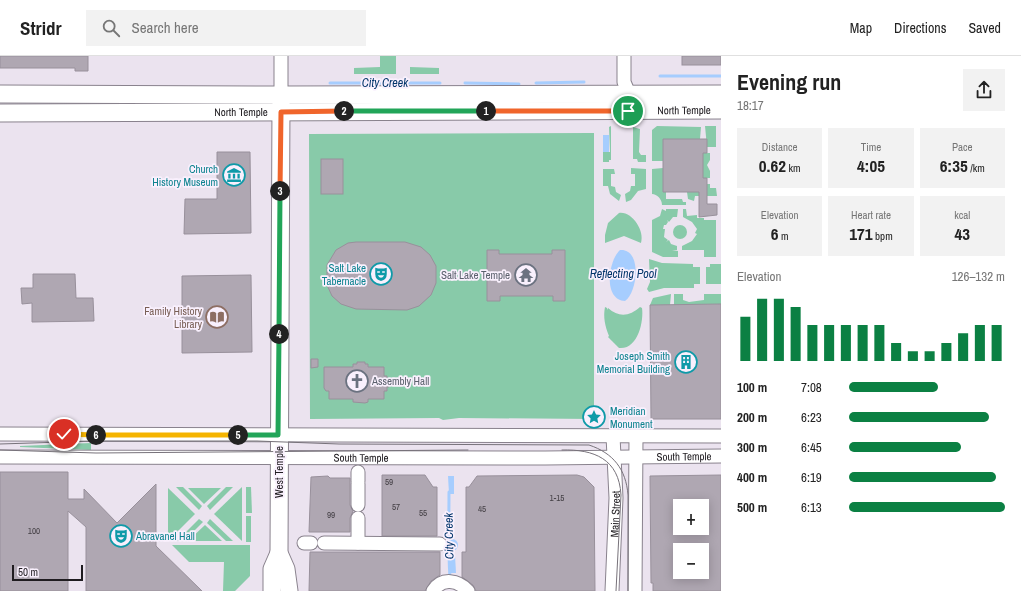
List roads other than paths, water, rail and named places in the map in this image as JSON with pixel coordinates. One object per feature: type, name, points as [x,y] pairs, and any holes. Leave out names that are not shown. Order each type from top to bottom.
[{"type":"main road","name":"North Temple","points":[[0,94],[281,104]]},
{"type":"main road","name":"North Temple","points":[[0,113],[281,104],[623,98],[721,94]]},
{"type":"main road","name":"North Temple","points":[[623,98],[721,110]]},
{"type":"main road","name":"West Temple","points":[[281,104],[278,435],[279,552],[286,569],[289,591]]},
{"type":"main road","name":"West Temple","points":[[272,591],[272,569],[279,552]]},
{"type":"street","name":"West Temple","points":[[281,56],[281,104]]},
{"type":"street","points":[[623,98],[624,56]]},
{"type":"street","name":"South Temple","points":[[0,434],[721,436]]},
{"type":"street","name":"Main Street","points":[[612,591],[616,498],[613,436]]},
{"type":"street","name":"Main Street","points":[[635,591],[636,436]]},
{"type":"street","name":"South Temple","points":[[0,457],[568,458],[721,456]]},
{"type":"street","points":[[358,479],[358,543]]},
{"type":"street","points":[[313,543],[440,544]]},
{"type":"street","points":[[433,591],[436,586],[442,582],[453,581],[459,582],[468,591]]},
{"type":"water","points":[[603,135],[609,135],[609,152],[603,152]]},
{"type":"water","name":"Reflecting Pool","points":[[620,250],[627,251],[632,256],[636,271],[633,289],[625,301],[618,299],[613,294],[610,279],[613,262]]},
{"type":"water","points":[[448,476],[454,476],[454,494],[449,494]]},
{"type":"water","points":[[452,539],[456,541],[458,545],[456,549],[452,551],[448,549],[446,545],[448,541]]},
{"type":"water","points":[[449,555],[455,555],[456,573],[450,573]]},
{"type":"waterway","name":"City Creek","points":[[660,76],[721,76]]},
{"type":"waterway","name":"City Creek","points":[[536,83],[584,82]]},
{"type":"waterway","name":"City Creek","points":[[330,83],[440,83]]},
{"type":"waterway","name":"City Creek","points":[[465,83],[519,84]]},
{"type":"waterway","name":"City Creek","points":[[449,492],[450,578]]},
{"type":"tram line","points":[[0,444],[95,441],[257,441],[339,444],[589,445],[605,453],[617,463],[627,486],[628,591]]},
{"type":"tram line","points":[[0,450],[96,453],[468,450]]},
{"type":"tram line","points":[[562,450],[574,450],[594,454],[603,459],[610,465],[619,483],[621,495],[616,591]]},
{"type":"place","name":"Church History Museum","points":[[234,175]]},
{"type":"place","name":"Salt Lake Tabernacle","points":[[381,274]]},
{"type":"place","name":"Salt Lake Temple","points":[[526,275]]},
{"type":"place","name":"Family History Library","points":[[217,317]]},
{"type":"place","name":"Joseph Smith Memorial Building","points":[[686,362]]},
{"type":"place","name":"Assembly Hall","points":[[357,381]]},
{"type":"place","name":"Meridian Monument","points":[[594,417]]},
{"type":"place","name":"Abravanel Hall","points":[[121,536]]}]
